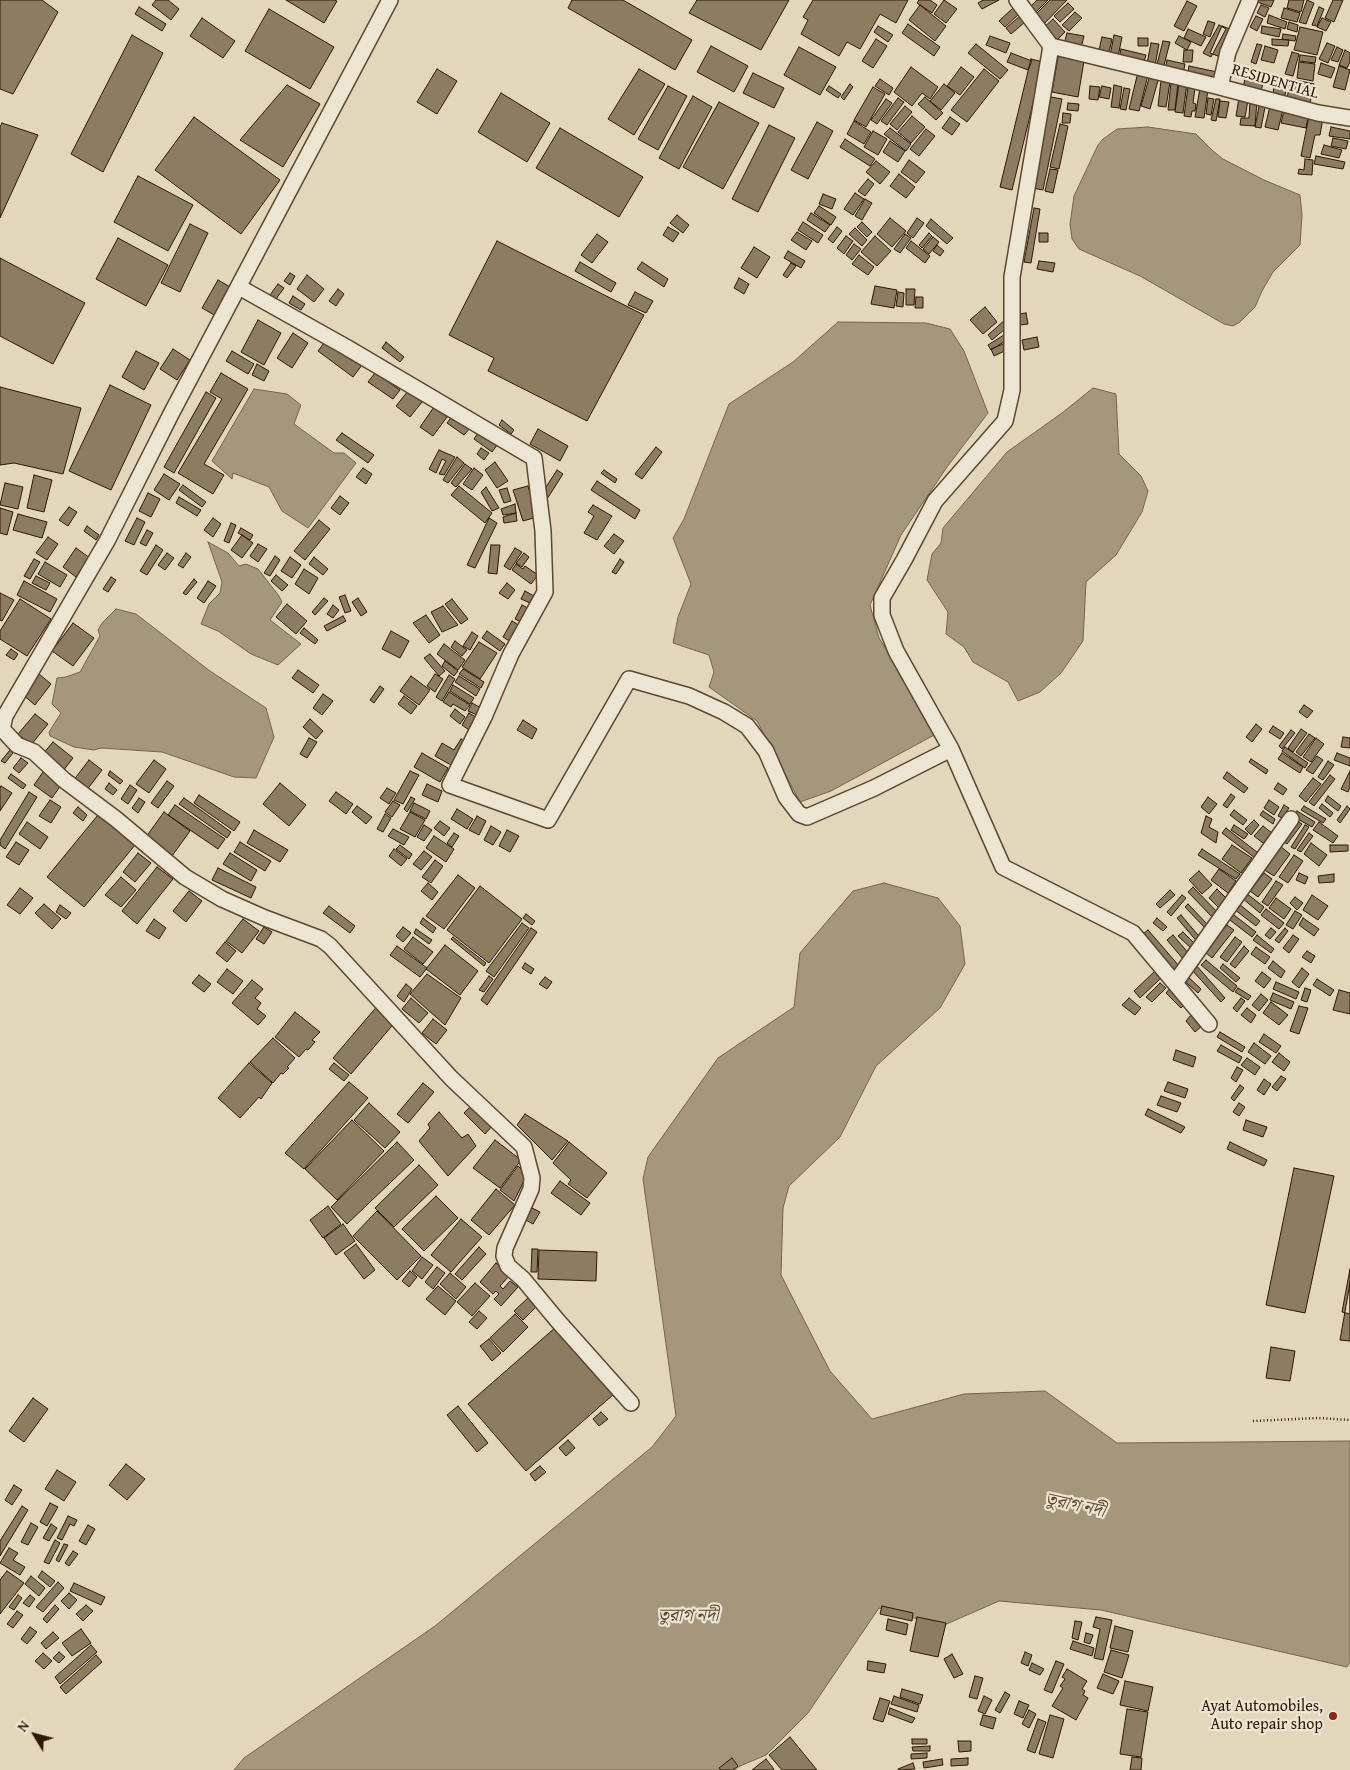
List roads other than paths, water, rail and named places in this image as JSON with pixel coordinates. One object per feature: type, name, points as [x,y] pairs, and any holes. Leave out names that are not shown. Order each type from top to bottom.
[{"type":"street","points":[[390,0],[171,414],[107,541],[9,709],[2,728],[17,746],[34,752],[64,780],[116,819],[185,877],[222,899],[265,918],[322,939],[451,1078],[524,1147],[532,1178],[531,1189],[505,1248],[504,1256],[508,1266],[523,1279],[631,1404]]},
{"type":"street","points":[[1017,0],[1051,46],[1220,87]]},
{"type":"street","name":"RESIDENTIAL","points":[[1250,0],[1228,52],[1220,87],[1318,113],[1350,118]]},
{"type":"street","points":[[1051,46],[1012,278],[1012,390],[1005,421],[935,501],[882,598],[882,615],[896,651],[951,749],[1003,867],[1133,933],[1209,1024]]},
{"type":"street","points":[[239,287],[346,347],[534,458],[543,531],[545,592],[511,654],[484,717],[450,785],[548,820],[629,678],[688,696],[724,712],[747,726],[766,751],[786,798],[799,814],[807,817],[874,788],[951,749]]},
{"type":"street","points":[[1175,983],[1291,819]]},
{"type":"water","points":[[1148,127],[1196,134],[1223,159],[1264,180],[1300,195],[1302,215],[1300,245],[1273,272],[1255,307],[1240,322],[1233,326],[1224,324],[1140,276],[1079,249],[1072,239],[1070,224],[1074,196],[1098,145],[1117,129]]},
{"type":"water","points":[[838,322],[926,323],[950,329],[964,351],[988,413],[947,467],[901,535],[870,605],[879,638],[919,701],[936,734],[831,791],[800,802],[757,721],[709,687],[714,672],[709,655],[673,643],[678,617],[691,584],[673,538],[684,519],[729,404],[793,362]]},
{"type":"water","points":[[1093,388],[1116,394],[1119,454],[1141,476],[1148,491],[1142,512],[1116,555],[1086,582],[1083,641],[1061,673],[1040,692],[1018,701],[1008,682],[973,662],[964,647],[946,634],[948,612],[927,580],[932,554],[941,543],[943,528],[1007,452],[1062,413]]},
{"type":"water","points":[[254,389],[287,394],[301,405],[294,424],[334,453],[344,453],[356,463],[308,528],[282,511],[269,487],[233,473],[232,479],[212,461]]},
{"type":"water","points":[[208,542],[228,553],[239,566],[246,564],[258,569],[279,596],[282,602],[270,620],[301,644],[278,665],[251,654],[218,631],[201,624],[209,604],[220,593],[222,582]]},
{"type":"water","points":[[116,609],[136,614],[210,671],[266,708],[274,737],[256,778],[234,777],[162,752],[101,748],[94,750],[74,747],[50,736],[49,732],[61,713],[52,704],[57,678],[80,672],[100,636],[98,630],[102,623]]},
{"type":"water","name":"তুরাগ নদী","points":[[884,883],[938,898],[960,926],[965,964],[940,1008],[876,1066],[840,1137],[789,1186],[783,1208],[781,1275],[830,1371],[872,1419],[964,1394],[1045,1391],[1117,1443],[1350,1441],[1350,1662],[1347,1667],[1101,1610],[999,1601],[942,1626],[879,1608],[808,1713],[766,1755],[734,1770],[234,1770],[244,1758],[435,1626],[652,1447],[676,1416],[643,1179],[648,1157],[718,1058],[794,1007],[800,953],[853,891]]},
{"type":"place","name":"Ayat Automobiles, Auto repair shop","points":[[1333,1716]]}]
